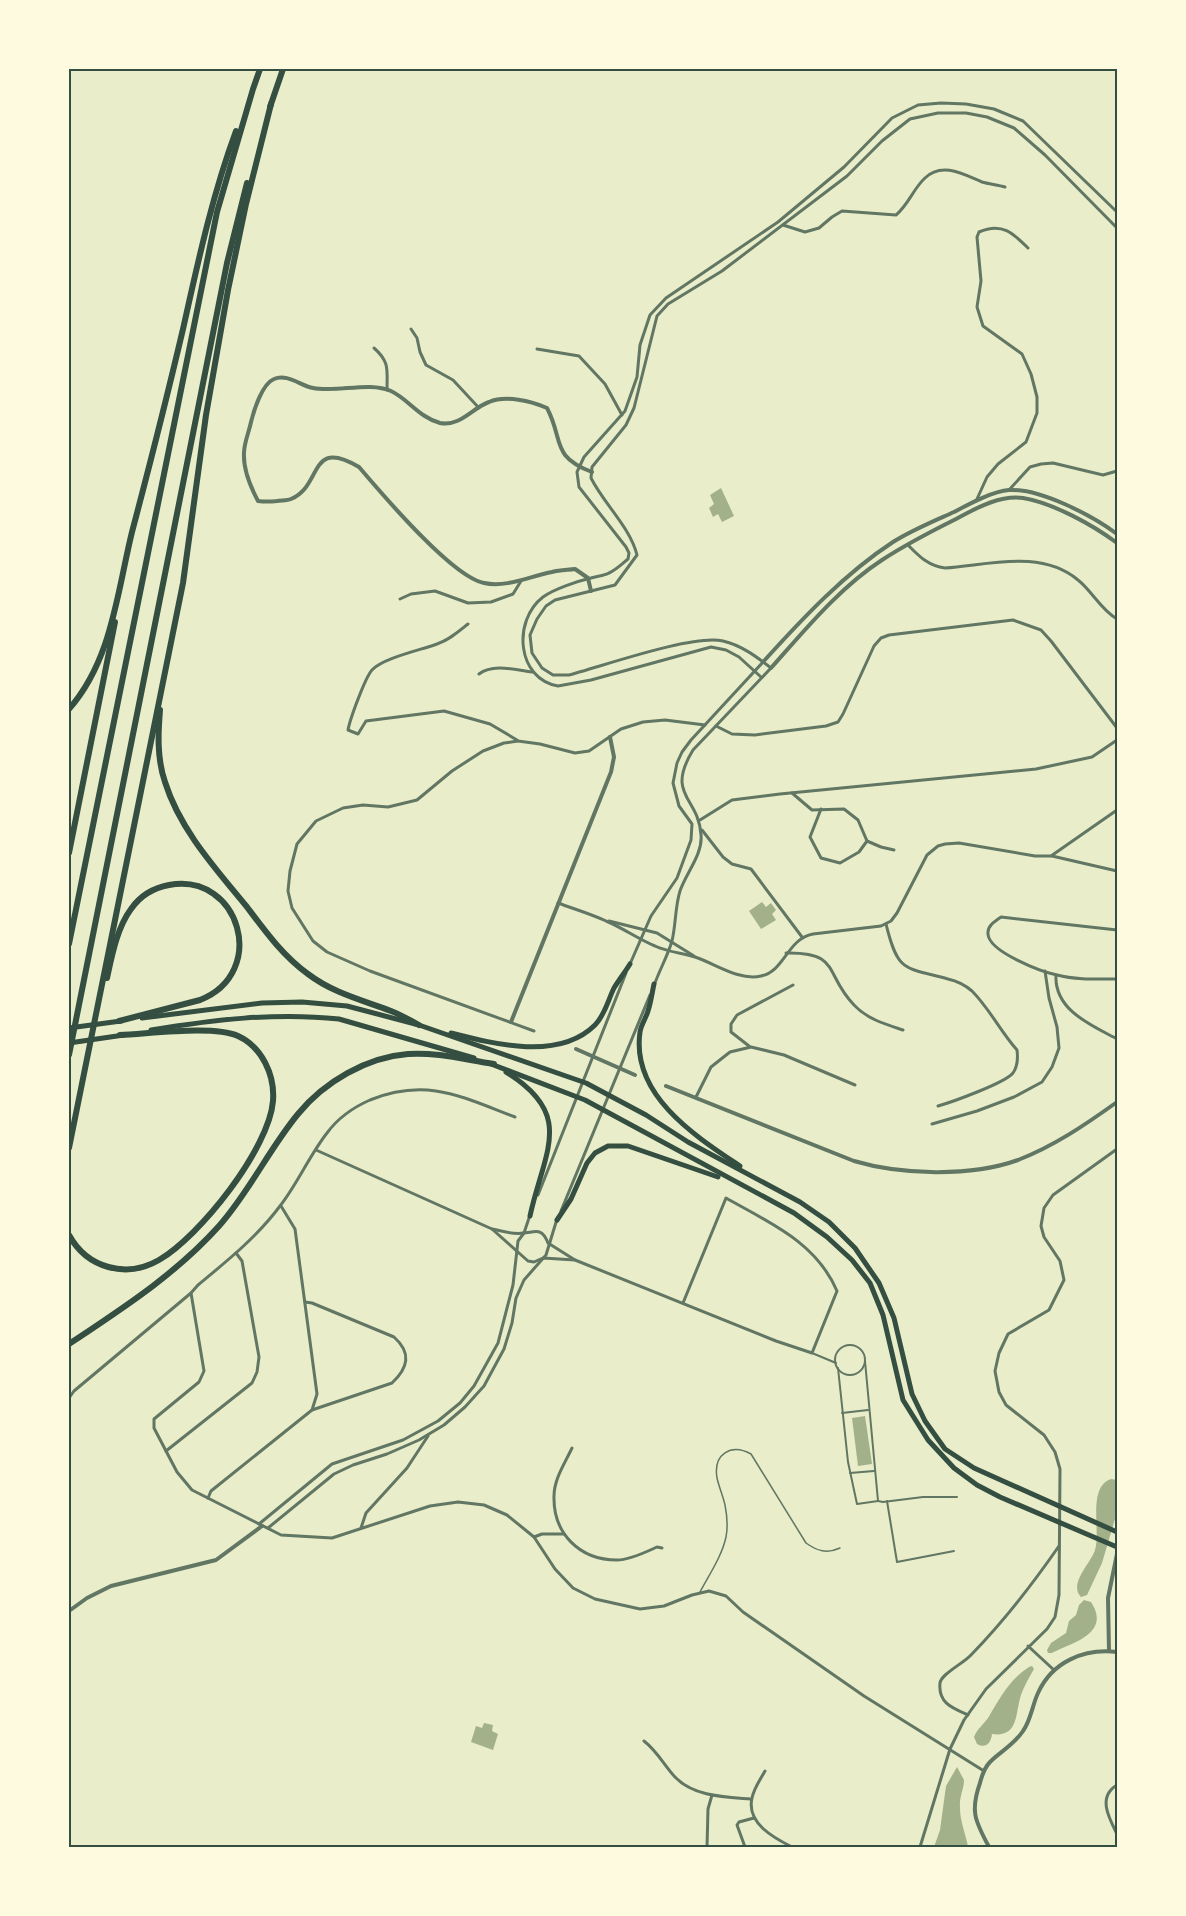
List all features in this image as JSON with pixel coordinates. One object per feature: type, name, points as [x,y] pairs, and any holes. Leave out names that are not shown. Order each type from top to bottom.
[{"type":"highway","points":[[69,709],[90,680],[101,657],[111,624],[164,410],[205,230],[220,178],[260,69]]},
{"type":"highway","points":[[69,1055],[227,263],[255,151],[283,69]]},
{"type":"highway","points":[[69,944],[217,212],[252,89]]},
{"type":"highway","points":[[69,1148],[187,560],[201,450],[228,290],[246,204],[271,104]]},
{"type":"highway","points":[[69,853],[129,545]]},
{"type":"highway","points":[[166,660],[158,731],[162,771],[176,811],[197,843],[278,946],[308,975],[351,998],[391,1011],[419,1025],[586,1083],[645,1115],[688,1142],[800,1202],[829,1222],[855,1248],[879,1282],[894,1317],[912,1394],[925,1421],[945,1449],[974,1468],[1007,1484],[1117,1532]]},
{"type":"highway","points":[[85,1066],[112,957],[123,923],[131,909],[150,892],[175,884],[197,886],[222,901],[234,917],[240,946],[237,964],[226,983],[208,997],[200,1000],[119,1021]]},
{"type":"highway","points":[[69,1028],[228,1006],[291,1002],[355,1007],[419,1025],[515,1047],[546,1045],[572,1040],[594,1026],[601,1018],[614,987],[630,964]]},
{"type":"highway","points":[[654,984],[640,1031],[642,1065],[648,1081],[668,1109],[690,1132],[761,1181]]},
{"type":"highway","points":[[69,1043],[188,1024],[252,1017],[322,1017],[339,1019],[494,1065],[585,1100],[794,1214],[827,1237],[852,1260],[870,1283],[883,1315],[903,1400],[928,1440],[954,1468],[977,1485],[1000,1497],[1117,1547]]},
{"type":"highway","points":[[69,1235],[85,1256],[106,1267],[134,1269],[159,1260],[189,1236],[236,1180],[257,1147],[271,1110],[273,1087],[267,1067],[254,1048],[238,1036],[208,1031],[120,1035]]},
{"type":"highway","points":[[69,1344],[146,1293],[197,1250],[244,1196],[300,1112],[313,1099],[334,1082],[367,1064],[383,1059],[410,1054],[436,1054],[494,1065],[531,1090],[542,1102],[548,1120],[550,1138],[530,1216]]},
{"type":"highway","points":[[69,1153],[71,1137]]},
{"type":"highway","points":[[557,1220],[588,1163],[595,1153],[608,1146],[628,1146],[657,1155],[758,1195]]},
{"type":"street","points":[[761,677],[739,657],[726,650],[711,647],[602,677],[558,686],[547,684],[532,672],[522,646],[523,632],[535,606],[543,597],[588,579],[608,574],[628,559],[629,553],[579,487],[577,472],[584,458],[625,411],[636,377],[640,345],[650,315],[664,299],[778,222],[843,167],[892,118],[918,105],[966,104],[994,109],[1023,121],[1117,212]]},
{"type":"street","points":[[771,668],[735,645],[724,641],[709,640],[670,647],[569,675],[553,675],[542,668],[532,653],[530,635],[546,606],[555,600],[615,585],[637,555],[633,540],[591,478],[592,467],[626,425],[634,408],[657,316],[668,304],[722,271],[847,176],[882,141],[910,119],[938,113],[966,113],[987,117],[1014,128],[1045,155],[1117,228]]},
{"type":"street","points":[[783,225],[805,232],[819,228],[842,211],[896,215],[905,208],[926,176],[938,171],[958,172],[983,182],[1005,187]]},
{"type":"street","points":[[976,501],[987,477],[998,464],[1026,442],[1036,413],[1037,397],[1031,374],[1022,354],[983,326],[977,307],[981,281],[977,237],[979,232],[987,229],[1003,229],[1011,232],[1028,248]]},
{"type":"street","points":[[411,328],[417,338],[426,365],[453,380],[479,408]]},
{"type":"street","points":[[374,348],[385,358],[387,390]]},
{"type":"street","points":[[537,348],[579,356],[605,384],[622,415]]},
{"type":"street","points":[[591,591],[588,579],[575,569],[552,572],[521,581],[499,584],[483,583],[463,572],[439,553],[359,467],[350,461],[329,458],[321,461],[301,492],[290,499],[268,503],[258,501],[249,484],[244,453],[253,416],[266,385],[273,379],[282,377],[313,388],[338,390],[376,387],[387,390],[428,418],[442,423],[459,422],[488,402],[499,400],[533,402],[547,408],[563,456],[579,467],[592,472]]},
{"type":"street","points":[[1009,490],[1030,467],[1041,464],[1053,463],[1103,475],[1117,471]]},
{"type":"street","points":[[693,832],[692,824],[679,806],[674,793],[674,773],[681,752],[754,671],[843,581],[869,559],[906,535],[976,501],[1009,490],[1036,494],[1068,506],[1094,518],[1117,534]]},
{"type":"street","points":[[268,1528],[334,1474],[387,1454],[444,1425],[484,1386],[504,1348],[512,1323],[516,1298],[524,1280],[548,1251],[548,1243],[557,1220],[672,941],[680,892],[702,838],[700,820],[684,792],[683,772],[693,750],[808,627],[859,577],[882,560],[971,511],[1005,498],[1022,498],[1051,507],[1091,525],[1117,543]]},
{"type":"street","points":[[968,505],[971,511]]},
{"type":"street","points":[[908,545],[920,558],[935,567],[1036,561],[1060,568],[1079,580],[1117,619]]},
{"type":"street","points":[[400,599],[411,594],[435,591],[468,603],[491,602],[513,594],[521,581]]},
{"type":"street","points":[[716,726],[732,734],[755,735],[826,726],[838,722],[880,638],[1013,620],[1029,624],[1046,635],[1117,728]]},
{"type":"street","points":[[468,624],[439,644],[392,659],[372,670],[351,717],[348,730],[358,734],[366,721],[444,711],[490,724],[518,741]]},
{"type":"street","points":[[479,674],[485,669],[501,668],[532,672]]},
{"type":"street","points":[[534,1030],[327,952],[313,941],[292,908],[288,891],[297,844],[316,821],[343,808],[363,805],[388,807],[417,801],[452,771],[483,751],[504,743],[518,741],[540,744],[575,753],[589,751],[621,729],[643,722],[665,720],[705,725]]},
{"type":"street","points":[[511,1022],[611,772],[614,757],[610,737]]},
{"type":"street","points":[[69,1611],[87,1598],[111,1586],[216,1560],[332,1464],[403,1440],[438,1421],[460,1403],[474,1386],[498,1343],[513,1286],[518,1241],[524,1233],[573,1103],[644,928],[677,878],[693,832],[700,820],[727,802],[792,793],[1036,769],[1092,757],[1117,740]]},
{"type":"street","points":[[792,793],[812,810],[844,808],[858,820],[867,840],[894,850]]},
{"type":"street","points":[[821,809],[810,837],[821,858],[840,863],[860,852],[867,840]]},
{"type":"street","points":[[1051,856],[1117,810]]},
{"type":"street","points":[[700,828],[723,857],[732,864],[751,870],[802,937]]},
{"type":"street","points":[[558,903],[604,920],[656,947],[695,957],[744,977],[760,977],[781,962],[786,953],[802,937],[886,924],[897,913],[927,855],[945,843],[959,843],[1035,856],[1051,856],[1117,871]]},
{"type":"street","points":[[1117,930],[1001,916],[990,925],[988,934],[992,945],[1009,956],[1056,975],[1117,979]]},
{"type":"street","points":[[604,920],[657,933],[695,957]]},
{"type":"street","points":[[886,924],[891,945],[899,961],[914,971],[960,982],[972,991],[1017,1050],[1018,1060],[1012,1074],[989,1086],[938,1106]]},
{"type":"street","points":[[786,953],[812,954],[821,958],[830,967],[843,993],[863,1013],[903,1030]]},
{"type":"street","points":[[932,1124],[977,1111],[1042,1082],[1052,1067],[1059,1048],[1045,971]]},
{"type":"street","points":[[1056,975],[1058,993],[1071,1011],[1117,1039]]},
{"type":"street","points":[[793,985],[737,1016],[731,1024],[731,1032],[751,1047],[784,1055],[855,1085]]},
{"type":"street","points":[[696,1097],[711,1067],[730,1052],[751,1047]]},
{"type":"street","points":[[576,1049],[635,1075]]},
{"type":"street","points":[[666,1086],[854,1161],[877,1167],[924,1172],[966,1170],[1015,1161],[1061,1140],[1117,1102]]},
{"type":"street","points":[[69,1398],[74,1391],[251,1240],[281,1206],[327,1132],[348,1112],[393,1091],[420,1089],[452,1093],[515,1117]]},
{"type":"street","points":[[920,1847],[950,1749],[968,1715],[986,1689],[1047,1629],[1055,1617],[1059,1595],[1060,1469],[1055,1452],[1044,1435],[1006,1405],[999,1392],[995,1371],[999,1353],[1008,1334],[1049,1310],[1064,1280],[1060,1261],[1044,1237],[1041,1226],[1044,1208],[1053,1195],[1117,1149]]},
{"type":"street","points":[[316,1150],[492,1229],[528,1261],[534,1262],[543,1258],[575,1260]]},
{"type":"street","points":[[683,1303],[726,1198],[777,1226],[808,1250],[826,1268],[837,1291],[812,1353]]},
{"type":"street","points":[[281,1206],[295,1229],[317,1394],[312,1410]]},
{"type":"street","points":[[492,1229],[524,1233],[534,1230],[546,1238],[548,1243],[575,1260],[836,1364]]},
{"type":"street","points":[[166,1451],[252,1383],[257,1372],[259,1357],[242,1261],[236,1253]]},
{"type":"street","points":[[191,1293],[204,1371],[199,1382],[154,1419],[154,1428],[177,1472],[192,1490],[281,1535],[332,1538],[430,1506],[458,1502],[484,1505],[507,1515],[534,1537],[555,1569],[573,1588],[595,1599],[640,1609],[664,1606],[709,1591],[726,1596],[743,1612],[864,1696],[984,1771]]},
{"type":"street","points":[[208,1498],[211,1491],[312,1410],[393,1383],[402,1374],[406,1360],[403,1345],[394,1337],[305,1302]]},
{"type":"street","points":[[878,1501],[865,1361],[861,1350],[848,1346],[837,1354],[836,1364],[850,1473],[857,1504],[923,1497],[957,1497]]},
{"type":"street","points":[[838,1368],[846,1374],[856,1374],[863,1368],[865,1361]]},
{"type":"street","points":[[842,1413],[868,1410]]},
{"type":"street","points":[[361,1528],[366,1513],[407,1468],[428,1435]]},
{"type":"street","points":[[572,1448],[561,1470],[554,1496],[555,1513],[570,1543],[587,1554],[603,1559],[620,1560],[657,1547],[662,1548]]},
{"type":"street","points":[[850,1473],[874,1471]]},
{"type":"street","points":[[887,1501],[897,1562],[954,1551]]},
{"type":"street","points":[[534,1537],[542,1534],[564,1534]]},
{"type":"street","points":[[968,1715],[948,1707],[944,1702],[940,1682],[942,1677],[969,1658],[1012,1608],[1060,1544]]},
{"type":"street","points":[[1108,1651],[1108,1598],[1117,1554]]},
{"type":"street","points":[[1028,1646],[1054,1670]]},
{"type":"street","points":[[989,1847],[979,1828],[973,1803],[984,1771],[993,1759],[1013,1744],[1025,1729],[1038,1692],[1054,1670],[1080,1655],[1117,1652]]},
{"type":"street","points":[[644,1741],[652,1747],[676,1778],[695,1790],[712,1795],[751,1799]]},
{"type":"street","points":[[765,1771],[751,1799],[754,1818],[764,1830],[792,1847]]},
{"type":"street","points":[[1117,1785],[1108,1792],[1106,1806],[1117,1834]]},
{"type":"street","points":[[707,1847],[708,1809],[712,1795]]},
{"type":"street","points":[[745,1847],[737,1825],[754,1818]]},
{"type":"lane","points":[[700,1593],[726,1538],[725,1504],[717,1476],[717,1466],[720,1457],[732,1449],[737,1448],[751,1454],[806,1543],[812,1548],[824,1551],[832,1552],[840,1548]]},
{"type":"shaded area","points":[[721,488],[734,516],[722,522],[718,514],[713,517],[709,508],[714,504],[710,495]]},
{"type":"shaded area","points":[[762,902],[766,907],[771,903],[776,910],[772,914],[776,920],[761,929],[749,911]]},
{"type":"shaded area","points":[[865,1416],[872,1464],[858,1466],[852,1418]]},
{"type":"shaded area","points":[[1111,1479],[1117,1480],[1117,1512],[1102,1563],[1087,1595],[1081,1597],[1077,1586],[1095,1550],[1099,1491]]},
{"type":"shaded area","points":[[1084,1600],[1091,1602],[1096,1613],[1093,1630],[1078,1641],[1048,1653],[1047,1650],[1051,1643],[1066,1633],[1069,1621],[1076,1615],[1079,1605]]},
{"type":"shaded area","points":[[1032,1666],[1034,1669],[1022,1692],[1011,1728],[1001,1734],[992,1734],[985,1745],[977,1744],[974,1737],[977,1732],[1010,1684]]},
{"type":"shaded area","points":[[484,1723],[493,1725],[492,1731],[498,1734],[493,1750],[471,1742],[476,1726],[482,1728]]},
{"type":"shaded area","points":[[957,1767],[964,1780],[960,1813],[968,1847],[934,1847],[940,1830],[946,1786]]}]
